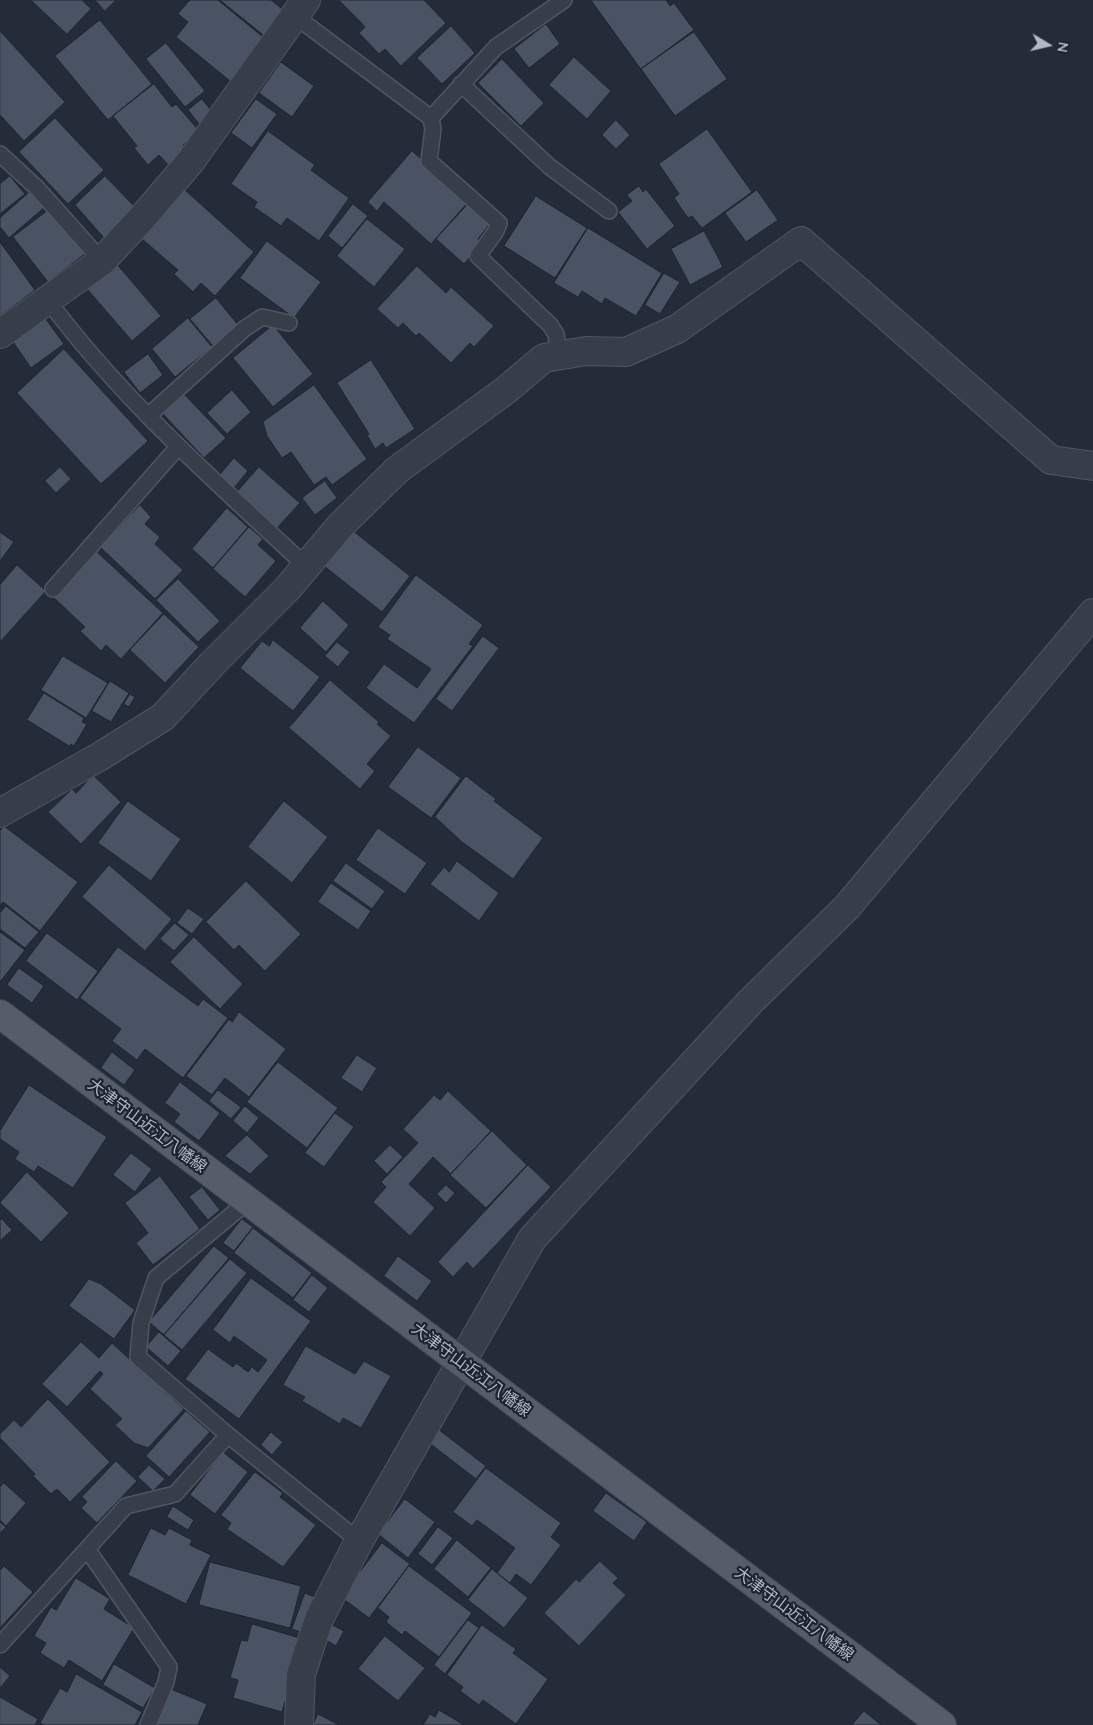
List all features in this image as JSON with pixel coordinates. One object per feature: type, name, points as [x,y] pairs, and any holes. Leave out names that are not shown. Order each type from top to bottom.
[{"type":"main road","name":"大津守山近江八幡線","points":[[0,1014],[942,1725]]},
{"type":"street","points":[[0,334],[102,261],[190,162],[301,8]]},
{"type":"street","points":[[0,813],[99,757],[163,717],[212,664],[287,590],[341,525],[397,470],[506,390],[544,358],[586,351],[626,352],[677,329],[801,241],[1051,460],[1093,466]]},
{"type":"street","points":[[299,1725],[301,1674],[318,1619],[359,1541],[532,1239],[750,1002],[847,907],[1093,613]]},
{"type":"lane","points":[[431,118],[496,47],[564,0]]},
{"type":"lane","points":[[301,8],[431,118],[433,129],[429,161],[499,222],[496,231],[478,256],[550,325],[556,334],[559,355]]},
{"type":"lane","points":[[461,84],[550,167],[609,211]]},
{"type":"lane","points":[[0,154],[37,188],[102,261]]},
{"type":"lane","points":[[47,299],[64,322],[178,447],[306,566]]},
{"type":"lane","points":[[148,416],[244,329],[262,318],[289,323]]},
{"type":"lane","points":[[53,589],[178,447]]},
{"type":"lane","points":[[247,1202],[156,1278],[141,1323],[138,1356],[228,1435],[359,1541]]},
{"type":"lane","points":[[0,1645],[126,1506],[176,1494],[228,1435]]},
{"type":"lane","points":[[87,1549],[169,1667],[166,1682],[148,1725]]},
{"type":"building","points":[[31,0],[82,0],[91,9],[67,34]]},
{"type":"building","points":[[95,0],[116,0],[105,11]]},
{"type":"building","points":[[190,0],[218,0],[263,37],[246,59],[251,64],[235,85],[176,37],[188,22],[178,14]]},
{"type":"building","points":[[220,0],[271,0],[286,12],[266,37]]},
{"type":"building","points":[[339,0],[424,0],[446,23],[401,66],[385,49],[379,54],[359,33],[365,27]]},
{"type":"building","points":[[591,0],[666,0],[670,6],[674,3],[694,30],[641,69]]},
{"type":"building","points":[[100,20],[152,84],[108,120],[55,56]]},
{"type":"building","points":[[546,24],[560,44],[529,68],[514,49]]},
{"type":"building","points":[[451,26],[475,53],[442,84],[417,58]]},
{"type":"building","points":[[0,31],[65,102],[24,141],[0,115]]},
{"type":"building","points":[[694,32],[727,79],[675,116],[641,69]]},
{"type":"building","points":[[166,43],[205,91],[185,107],[146,59]]},
{"type":"building","points":[[574,57],[611,91],[587,119],[549,85]]},
{"type":"building","points":[[502,59],[544,103],[521,126],[478,83]]},
{"type":"building","points":[[281,62],[314,86],[292,117],[259,93]]},
{"type":"building","points":[[154,84],[172,107],[176,104],[200,132],[183,145],[189,152],[170,167],[159,155],[148,165],[134,148],[137,146],[113,116]]},
{"type":"building","points":[[202,99],[217,118],[203,129],[188,110]]},
{"type":"building","points":[[256,99],[277,114],[252,148],[231,133]]},
{"type":"building","points":[[55,118],[104,170],[68,204],[19,152]]},
{"type":"building","points":[[616,120],[630,135],[616,149],[602,135]]},
{"type":"building","points":[[707,129],[752,192],[702,228],[692,216],[688,218],[674,198],[679,194],[659,164]]},
{"type":"building","points":[[268,131],[315,165],[311,170],[349,198],[319,241],[287,218],[281,226],[254,207],[257,202],[231,184]]},
{"type":"building","points":[[412,151],[469,201],[431,244],[384,202],[377,211],[368,202]]},
{"type":"building","points":[[10,176],[25,194],[0,214],[0,184]]},
{"type":"building","points":[[105,176],[137,209],[105,239],[75,205]]},
{"type":"building","points":[[639,186],[643,192],[646,189],[675,226],[647,249],[618,212],[632,201],[627,195]]},
{"type":"building","points":[[33,189],[47,205],[9,238],[0,227],[0,218]]},
{"type":"building","points":[[185,190],[254,252],[215,296],[201,283],[193,292],[174,274],[178,270],[142,239]]},
{"type":"building","points":[[757,190],[778,220],[746,242],[725,213]]},
{"type":"building","points":[[536,196],[587,228],[555,278],[504,246]]},
{"type":"building","points":[[353,204],[368,216],[342,248],[328,236]]},
{"type":"building","points":[[467,205],[489,225],[478,239],[483,243],[464,264],[436,239]]},
{"type":"building","points":[[51,208],[86,253],[48,282],[13,237]]},
{"type":"building","points":[[367,219],[405,249],[374,287],[337,256]]},
{"type":"building","points":[[588,228],[662,273],[636,316],[605,298],[602,304],[582,291],[578,297],[554,283]]},
{"type":"building","points":[[704,231],[723,267],[690,285],[671,249]]},
{"type":"building","points":[[267,241],[321,282],[294,318],[240,278]]},
{"type":"building","points":[[0,242],[35,290],[0,316]]},
{"type":"building","points":[[116,263],[161,316],[132,341],[87,289]]},
{"type":"building","points":[[417,266],[446,293],[451,287],[494,326],[474,347],[470,343],[451,363],[419,333],[416,336],[403,323],[398,328],[377,309]]},
{"type":"building","points":[[664,273],[680,282],[660,314],[645,305]]},
{"type":"building","points":[[216,298],[238,325],[213,346],[190,319]]},
{"type":"building","points":[[43,315],[64,344],[31,368],[11,339]]},
{"type":"building","points":[[188,318],[212,347],[175,377],[152,349]]},
{"type":"building","points":[[273,325],[313,374],[273,407],[233,358]]},
{"type":"building","points":[[64,349],[148,441],[101,484],[17,393]]},
{"type":"building","points":[[148,354],[163,375],[140,393],[124,372]]},
{"type":"building","points":[[371,360],[415,429],[386,448],[383,443],[375,449],[367,435],[369,434],[337,383]]},
{"type":"building","points":[[314,385],[367,459],[332,485],[326,477],[314,485],[291,452],[282,458],[267,436],[263,422]]},
{"type":"building","points":[[232,390],[251,412],[227,434],[207,413]]},
{"type":"building","points":[[184,394],[226,438],[204,458],[163,414]]},
{"type":"building","points":[[234,458],[248,471],[233,489],[219,476]]},
{"type":"building","points":[[60,467],[71,479],[56,493],[45,481]]},
{"type":"building","points":[[259,467],[300,503],[277,528],[237,492]]},
{"type":"building","points":[[325,481],[337,498],[315,515],[302,498]]},
{"type":"building","points":[[140,505],[151,517],[145,524],[160,537],[155,544],[183,570],[155,599],[100,547]]},
{"type":"building","points":[[227,508],[248,527],[213,568],[192,549]]},
{"type":"building","points":[[249,527],[263,539],[258,545],[276,561],[245,597],[213,569]]},
{"type":"building","points":[[352,530],[410,576],[382,612],[324,566]]},
{"type":"building","points":[[0,532],[14,542],[0,561]]},
{"type":"building","points":[[96,551],[163,613],[121,659],[106,645],[101,651],[80,631],[85,627],[53,597]]},
{"type":"building","points":[[17,565],[46,591],[0,642],[0,585]]},
{"type":"building","points":[[416,575],[483,625],[469,644],[473,646],[414,723],[366,688],[384,664],[417,688],[431,669],[387,639],[390,635],[378,627]]},
{"type":"building","points":[[178,579],[220,621],[198,642],[156,600]]},
{"type":"building","points":[[323,601],[349,625],[326,652],[300,628]]},
{"type":"building","points":[[164,614],[199,647],[165,683],[130,650]]},
{"type":"building","points":[[483,636],[499,648],[452,711],[436,699]]},
{"type":"building","points":[[273,640],[320,677],[293,711],[240,668],[262,641],[269,646]]},
{"type":"building","points":[[337,642],[350,652],[338,667],[325,656]]},
{"type":"building","points":[[63,656],[108,683],[86,718],[41,690]]},
{"type":"building","points":[[330,680],[379,722],[377,724],[391,736],[367,764],[375,771],[360,789],[289,728]]},
{"type":"building","points":[[110,681],[129,693],[111,722],[92,711]]},
{"type":"building","points":[[44,693],[84,718],[82,722],[87,724],[74,746],[71,744],[69,746],[27,720]]},
{"type":"building","points":[[130,694],[135,697],[129,707],[124,704]]},
{"type":"building","points":[[418,747],[461,778],[431,818],[388,787]]},
{"type":"building","points":[[93,775],[121,802],[81,844],[48,812],[72,789],[76,793]]},
{"type":"building","points":[[466,776],[496,799],[494,801],[543,838],[513,879],[462,842],[435,817]]},
{"type":"building","points":[[128,801],[181,839],[151,881],[98,843]]},
{"type":"building","points":[[284,801],[328,837],[292,883],[248,847]]},
{"type":"building","points":[[4,826],[78,882],[40,931],[3,902],[0,906],[0,831]]},
{"type":"building","points":[[378,828],[427,863],[405,894],[356,860]]},
{"type":"building","points":[[457,861],[499,893],[479,921],[430,884],[444,867],[449,872]]},
{"type":"building","points":[[346,863],[385,891],[372,909],[333,881]]},
{"type":"building","points":[[109,865],[172,919],[145,951],[82,897]]},
{"type":"building","points":[[246,881],[301,934],[265,971],[239,945],[234,950],[206,922]]},
{"type":"building","points":[[331,883],[371,911],[358,930],[318,902]]},
{"type":"building","points":[[6,906],[39,932],[25,948],[0,929],[0,913]]},
{"type":"building","points":[[188,908],[204,919],[192,934],[177,923]]},
{"type":"building","points":[[175,923],[189,935],[174,951],[160,939]]},
{"type":"building","points":[[0,932],[25,950],[0,982]]},
{"type":"building","points":[[47,933],[98,971],[77,1000],[26,961]]},
{"type":"building","points":[[194,937],[243,984],[220,1009],[170,962]]},
{"type":"building","points":[[118,947],[198,1006],[203,999],[228,1018],[183,1078],[145,1049],[137,1060],[112,1041],[121,1029],[80,998]]},
{"type":"building","points":[[19,968],[44,986],[32,1003],[7,985]]},
{"type":"building","points":[[239,1012],[286,1049],[249,1097],[225,1078],[212,1095],[186,1076],[229,1019],[232,1022]]},
{"type":"building","points":[[112,1052],[135,1070],[124,1085],[101,1068]]},
{"type":"building","points":[[357,1055],[377,1068],[362,1092],[341,1078]]},
{"type":"building","points":[[278,1062],[338,1108],[307,1148],[247,1102]]},
{"type":"building","points":[[180,1082],[220,1113],[199,1141],[174,1122],[180,1114],[165,1103]]},
{"type":"building","points":[[29,1085],[107,1137],[73,1188],[38,1166],[34,1172],[15,1159],[19,1152],[0,1139],[0,1131]]},
{"type":"building","points":[[218,1090],[241,1107],[231,1119],[209,1101]]},
{"type":"building","points":[[448,1091],[491,1131],[451,1174],[433,1157],[409,1184],[435,1208],[410,1236],[373,1202],[386,1187],[381,1182],[418,1143],[403,1129],[434,1095],[440,1100]]},
{"type":"building","points":[[245,1106],[259,1118],[247,1133],[233,1121]]},
{"type":"building","points":[[335,1113],[354,1127],[324,1167],[305,1153]]},
{"type":"building","points":[[492,1131],[527,1165],[486,1208],[450,1175]]},
{"type":"building","points":[[247,1135],[269,1156],[250,1174],[225,1156]]},
{"type":"building","points":[[390,1145],[403,1157],[387,1174],[374,1161]]},
{"type":"building","points":[[131,1153],[152,1169],[135,1192],[113,1175]]},
{"type":"building","points":[[528,1165],[551,1187],[473,1269],[467,1262],[453,1277],[438,1262]]},
{"type":"building","points":[[27,1172],[69,1213],[41,1242],[0,1203]]},
{"type":"building","points":[[160,1176],[200,1229],[153,1265],[136,1243],[148,1233],[125,1203]]},
{"type":"building","points":[[446,1185],[455,1193],[446,1203],[437,1194]]},
{"type":"building","points":[[202,1187],[220,1210],[208,1220],[189,1197]]},
{"type":"building","points":[[2,1219],[12,1230],[0,1241],[0,1221]]},
{"type":"building","points":[[242,1219],[253,1227],[234,1251],[223,1243]]},
{"type":"building","points":[[253,1228],[312,1273],[293,1298],[234,1253]]},
{"type":"building","points":[[214,1246],[229,1258],[164,1335],[149,1322]]},
{"type":"building","points":[[398,1256],[432,1281],[417,1301],[384,1276]]},
{"type":"building","points":[[230,1259],[247,1273],[182,1350],[164,1335]]},
{"type":"building","points":[[312,1275],[328,1288],[309,1312],[293,1300]]},
{"type":"building","points":[[251,1278],[311,1321],[239,1419],[185,1379],[208,1349],[233,1367],[236,1363],[248,1372],[252,1367],[258,1372],[267,1360],[234,1336],[230,1343],[213,1330]]},
{"type":"building","points":[[89,1279],[101,1284],[135,1310],[114,1339],[69,1306]]},
{"type":"building","points":[[159,1332],[181,1351],[168,1366],[146,1347]]},
{"type":"building","points":[[81,1342],[99,1358],[112,1343],[184,1409],[148,1448],[134,1443],[115,1425],[122,1419],[90,1389],[103,1374],[100,1371],[67,1407],[42,1384]]},
{"type":"building","points":[[306,1346],[355,1374],[364,1361],[391,1376],[361,1428],[343,1418],[340,1424],[302,1401],[305,1397],[283,1385]]},
{"type":"building","points":[[48,1399],[110,1462],[70,1502],[57,1489],[51,1494],[33,1476],[35,1474],[0,1438],[0,1434],[14,1420],[21,1427]]},
{"type":"building","points":[[186,1411],[210,1432],[169,1477],[146,1456]]},
{"type":"building","points":[[438,1429],[486,1466],[476,1479],[428,1442]]},
{"type":"building","points":[[271,1432],[283,1442],[272,1455],[261,1445]]},
{"type":"building","points":[[223,1452],[248,1472],[215,1514],[190,1495]]},
{"type":"building","points":[[116,1461],[137,1481],[97,1523],[81,1508],[87,1502],[82,1497]]},
{"type":"building","points":[[149,1465],[165,1479],[153,1491],[138,1477]]},
{"type":"building","points":[[486,1468],[561,1523],[551,1537],[561,1545],[531,1585],[516,1574],[510,1583],[497,1573],[515,1548],[477,1520],[472,1526],[453,1512]]},
{"type":"building","points":[[255,1472],[283,1493],[280,1497],[316,1525],[283,1567],[227,1529],[231,1523],[221,1515]]},
{"type":"building","points":[[4,1483],[26,1503],[6,1526],[0,1520],[0,1487]]},
{"type":"building","points":[[606,1493],[647,1522],[634,1541],[593,1511]]},
{"type":"building","points":[[405,1499],[435,1522],[408,1558],[378,1534]]},
{"type":"building","points":[[173,1506],[194,1520],[188,1530],[167,1517]]},
{"type":"building","points":[[0,1522],[6,1527],[0,1533]]},
{"type":"building","points":[[438,1527],[453,1538],[432,1565],[418,1554]]},
{"type":"building","points":[[151,1528],[165,1535],[169,1528],[192,1540],[190,1545],[211,1555],[186,1604],[128,1575]]},
{"type":"building","points":[[457,1540],[491,1568],[468,1597],[434,1569]]},
{"type":"building","points":[[382,1543],[410,1564],[369,1618],[341,1597]]},
{"type":"building","points":[[600,1561],[618,1578],[613,1583],[626,1595],[579,1646],[544,1613],[576,1579],[579,1582]]},
{"type":"building","points":[[210,1562],[301,1586],[290,1628],[199,1605]]},
{"type":"building","points":[[4,1566],[33,1592],[0,1628],[0,1571]]},
{"type":"building","points":[[409,1566],[472,1613],[439,1657],[405,1631],[402,1635],[386,1622],[389,1617],[378,1608]]},
{"type":"building","points":[[492,1569],[528,1598],[504,1628],[468,1600]]},
{"type":"building","points":[[76,1578],[110,1599],[104,1609],[134,1628],[102,1681],[69,1660],[64,1668],[40,1653],[46,1643],[34,1636],[51,1607],[56,1610]]},
{"type":"building","points":[[305,1593],[317,1598],[303,1633],[292,1629]]},
{"type":"building","points":[[468,1620],[479,1628],[445,1674],[434,1665]]},
{"type":"building","points":[[327,1622],[344,1631],[336,1646],[319,1636]]},
{"type":"building","points":[[252,1624],[303,1639],[282,1712],[233,1698],[238,1680],[230,1678],[241,1640],[247,1641]]},
{"type":"building","points":[[482,1625],[516,1649],[513,1653],[548,1679],[516,1724],[483,1700],[479,1705],[460,1691],[463,1687],[447,1675]]},
{"type":"building","points":[[385,1636],[425,1668],[398,1701],[358,1669]]},
{"type":"building","points":[[114,1664],[155,1688],[143,1708],[103,1685]]},
{"type":"building","points":[[0,1667],[10,1676],[0,1688]]},
{"type":"building","points":[[76,1674],[142,1712],[135,1725],[44,1725],[40,1723],[60,1688],[67,1692]]},
{"type":"building","points":[[171,1689],[207,1704],[198,1725],[155,1725]]},
{"type":"building","points":[[0,1697],[38,1719],[35,1725],[0,1725]]},
{"type":"building","points":[[439,1710],[464,1725],[423,1725],[430,1714],[435,1717]]},
{"type":"building","points":[[864,1711],[881,1725],[852,1725]]},
{"type":"building","points":[[318,1714],[339,1725],[313,1725]]}]
